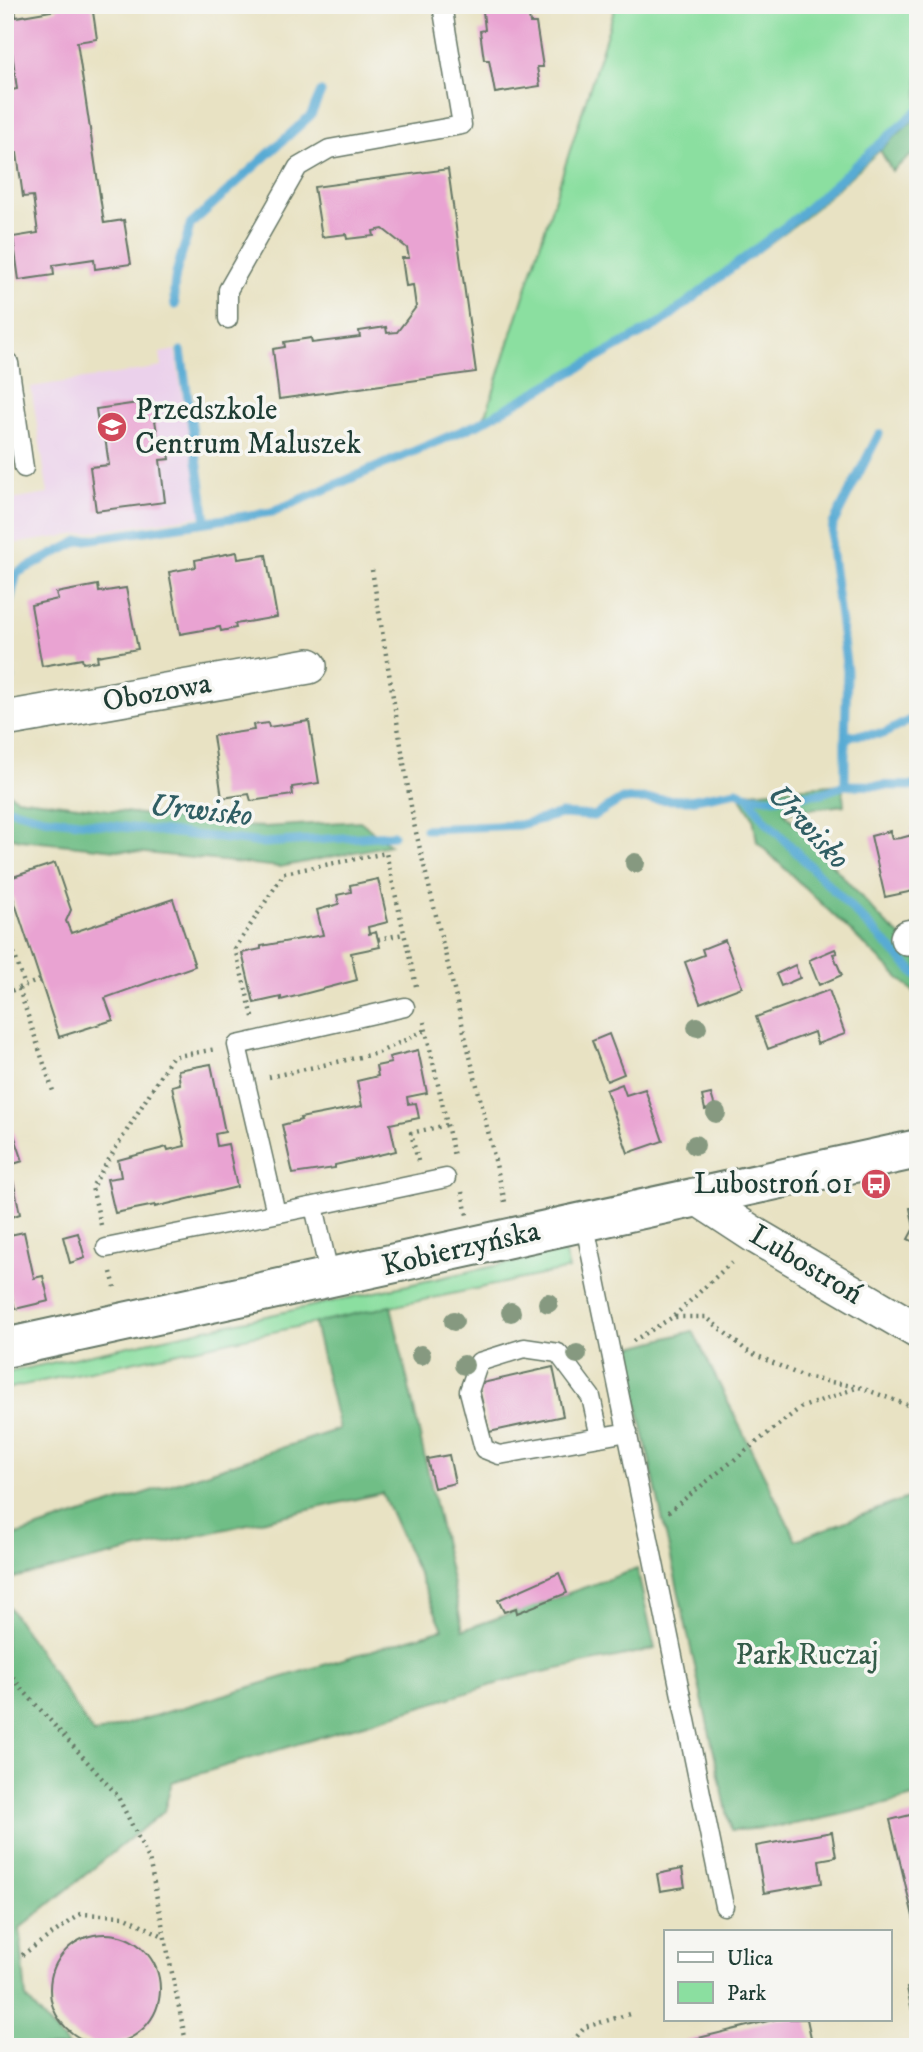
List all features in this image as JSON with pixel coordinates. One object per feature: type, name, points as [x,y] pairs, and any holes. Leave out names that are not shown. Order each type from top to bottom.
[{"type":"street","name":"Obozowa","points":[[5,719],[309,666]]},
{"type":"street","name":"Kobierzyńska","points":[[5,1348],[918,1149]]},
{"type":"street","name":"Lubostroń","points":[[695,1196],[756,1236],[918,1331]]},
{"type":"lane","points":[[228,319],[228,290],[298,167],[329,149],[461,125],[442,5]]},
{"type":"lane","points":[[9,363],[24,468]]},
{"type":"lane","points":[[276,1213],[237,1045],[412,1002]]},
{"type":"lane","points":[[106,1248],[423,1183],[453,1181]]},
{"type":"lane","points":[[314,1206],[330,1278]]},
{"type":"lane","points":[[584,1221],[724,1906]]},
{"type":"lane","points":[[600,1437],[591,1396],[558,1353],[524,1348],[479,1362],[469,1391],[484,1449],[499,1455],[600,1437],[628,1432]]},
{"type":"path","points":[[372,570],[414,824],[514,1237]]},
{"type":"path","points":[[412,1002],[404,934],[386,853],[284,873],[234,948],[265,1078],[378,1053],[426,1030]]},
{"type":"path","points":[[5,926],[25,986]]},
{"type":"path","points":[[378,939],[404,934]]},
{"type":"path","points":[[5,993],[40,981]]},
{"type":"path","points":[[19,989],[53,1091]]},
{"type":"path","points":[[424,1019],[455,1161]]},
{"type":"path","points":[[115,1287],[92,1186],[172,1057],[237,1045]]},
{"type":"path","points":[[423,1183],[411,1133],[447,1125]]},
{"type":"path","points":[[453,1181],[468,1220]]},
{"type":"path","points":[[611,1357],[673,1317],[756,1236]]},
{"type":"path","points":[[673,1317],[706,1317],[747,1351],[804,1377],[859,1387],[918,1409]]},
{"type":"path","points":[[648,1528],[800,1408],[859,1387]]},
{"type":"path","points":[[5,1666],[21,1688],[117,1795],[149,1859],[187,2047]]},
{"type":"path","points":[[22,1955],[81,1913],[124,1916],[163,1936]]},
{"type":"path","points":[[568,2047],[585,2027],[633,2012]]},
{"type":"shaded area","name":"Przedszkole Centrum Maluszek","points":[[175,350],[201,516],[5,545],[5,466],[11,500],[48,494],[31,387],[162,367],[160,353]]},
{"type":"green space","points":[[616,5],[918,5],[918,116],[804,218],[662,323],[478,425],[487,412]]},
{"type":"green space","points":[[918,116],[918,150],[892,171],[880,150]]},
{"type":"green space","points":[[842,784],[844,805],[784,812],[884,922],[918,951],[918,996],[757,842],[753,817],[738,793]]},
{"type":"green space","points":[[5,790],[16,798],[233,826],[265,827],[360,821],[390,845],[280,867],[21,840],[5,836]]},
{"type":"green space","points":[[564,1251],[569,1269],[5,1389],[5,1373]]},
{"type":"green space","name":"Park Ruczaj","points":[[391,1306],[463,1630],[637,1569],[655,1649],[519,1677],[172,1782],[164,1811],[20,1928],[26,1998],[69,2047],[5,2047],[5,1601],[94,1734],[443,1629],[382,1493],[5,1580],[5,1539],[339,1429],[314,1323]]},
{"type":"green space","name":"Park Ruczaj","points":[[693,1331],[796,1540],[918,1494],[918,1796],[801,1823],[731,1830],[625,1349]]},
{"type":"building","points":[[57,5],[92,5],[97,39],[77,42],[104,223],[124,220],[131,264],[95,269],[94,259],[53,265],[54,275],[19,280],[13,237],[38,233],[33,196],[23,197],[17,153],[5,154],[5,137],[14,136],[7,91],[17,89],[12,52],[5,53],[5,9],[15,7],[16,17],[57,10]]},
{"type":"building","points":[[268,5],[293,5],[293,7],[270,11]]},
{"type":"building","points":[[527,5],[530,23],[536,23],[543,67],[537,67],[540,86],[495,93],[489,60],[484,60],[480,31],[485,30],[483,11]]},
{"type":"building","points":[[448,169],[476,372],[279,399],[273,349],[285,347],[284,342],[311,338],[312,343],[360,337],[359,331],[386,327],[387,333],[397,332],[416,307],[413,285],[406,286],[402,258],[409,258],[407,248],[383,229],[373,231],[374,236],[347,239],[346,234],[322,237],[314,187]]},
{"type":"building","points":[[152,401],[158,439],[167,438],[170,459],[160,460],[165,502],[96,511],[90,467],[109,465],[105,437],[100,437],[96,409]]},
{"type":"building","points":[[237,552],[238,559],[266,555],[277,617],[235,624],[236,628],[221,631],[220,627],[180,634],[169,572],[196,567],[195,560]]},
{"type":"building","points":[[98,585],[99,592],[126,588],[138,649],[97,656],[98,661],[83,663],[82,659],[42,666],[31,605],[58,599],[56,593]]},
{"type":"building","points":[[309,721],[319,783],[292,787],[293,795],[251,801],[249,794],[222,798],[213,736],[254,730],[253,725],[268,723],[269,727]]},
{"type":"building","points":[[918,826],[918,890],[885,897],[871,836],[890,831],[892,839],[901,838],[912,835],[911,828]]},
{"type":"building","points":[[55,863],[71,910],[66,921],[71,933],[173,899],[195,966],[105,998],[113,1020],[59,1037],[7,879]]},
{"type":"building","points":[[378,879],[388,922],[368,927],[369,934],[376,932],[380,947],[351,953],[357,980],[281,1000],[281,997],[254,1003],[242,953],[261,949],[261,946],[323,935],[317,910],[339,904],[337,895],[351,892],[350,885]]},
{"type":"building","points":[[725,940],[742,987],[700,1003],[685,962],[704,955],[702,949]]},
{"type":"building","points":[[835,949],[837,953],[833,954],[842,975],[819,985],[809,960]]},
{"type":"building","points":[[795,965],[800,978],[781,986],[776,974]]},
{"type":"building","points":[[829,990],[845,1034],[817,1044],[814,1032],[768,1049],[756,1017]]},
{"type":"building","points":[[609,1034],[624,1074],[607,1081],[592,1041]]},
{"type":"building","points":[[418,1050],[427,1093],[407,1097],[408,1104],[416,1103],[419,1118],[390,1124],[396,1151],[335,1165],[335,1168],[293,1174],[282,1125],[301,1120],[300,1118],[362,1106],[357,1081],[378,1076],[376,1066],[391,1063],[389,1057]]},
{"type":"building","points":[[211,1064],[225,1132],[215,1134],[217,1146],[228,1144],[237,1187],[155,1207],[115,1213],[107,1179],[121,1177],[118,1160],[167,1147],[168,1150],[185,1146],[172,1086],[180,1084],[178,1070]]},
{"type":"building","points":[[622,1084],[626,1095],[645,1089],[663,1141],[628,1153],[606,1090]]},
{"type":"building","points":[[711,1094],[715,1107],[705,1110],[702,1096]]},
{"type":"building","points":[[5,1108],[23,1161],[10,1165],[20,1214],[5,1219]]},
{"type":"building","points":[[918,1207],[918,1244],[908,1239],[914,1228],[910,1208]]},
{"type":"building","points":[[24,1232],[34,1278],[43,1276],[49,1301],[15,1309],[5,1271],[5,1236]]},
{"type":"building","points":[[78,1233],[85,1258],[70,1263],[63,1237]]},
{"type":"building","points":[[553,1367],[563,1416],[489,1432],[478,1384]]},
{"type":"building","points":[[449,1455],[455,1483],[434,1488],[427,1459]]},
{"type":"building","points":[[559,1573],[567,1593],[517,1613],[516,1608],[504,1612],[498,1600]]},
{"type":"building","points":[[918,1813],[918,1933],[917,1933],[890,1820]]},
{"type":"building","points":[[832,1832],[836,1857],[819,1860],[822,1883],[764,1893],[756,1846]]},
{"type":"building","points":[[682,1869],[685,1887],[660,1891],[657,1874]]},
{"type":"building","points":[[105,1934],[126,1938],[144,1950],[156,1968],[160,1989],[156,2010],[144,2028],[126,2040],[105,2044],[84,2040],[66,2028],[54,2010],[50,1989],[54,1968],[66,1950],[84,1938]]},
{"type":"building","points":[[918,1985],[918,2034],[917,2034],[907,1988]]},
{"type":"building","points":[[768,2021],[807,2021],[813,2047],[662,2047]]},
{"type":"waterway","points":[[175,305],[174,284],[190,225],[311,115],[321,92]]},
{"type":"waterway","points":[[5,621],[17,573],[79,541],[272,512],[478,424],[662,322],[800,215],[918,110]]},
{"type":"waterway","points":[[181,351],[206,521]]},
{"type":"waterway","points":[[845,740],[847,671],[831,548],[833,524],[879,434]]},
{"type":"waterway","points":[[5,637],[11,679]]},
{"type":"waterway","points":[[845,785],[845,740],[852,735],[883,734],[918,716]]},
{"type":"waterway","points":[[748,796],[773,798],[822,793],[845,785],[918,786]]},
{"type":"waterway","name":"Urwisko","points":[[426,829],[519,825],[561,814],[594,816],[622,799],[690,800],[737,791],[748,796],[764,819],[918,976]]},
{"type":"waterway","name":"Urwisko","points":[[5,808],[44,818],[263,843],[393,835]]},
{"type":"place","name":"Przedszkole Centrum Maluszek","points":[[112,427]]},
{"type":"place","name":"Lubostroń 01","points":[[876,1184]]}]
